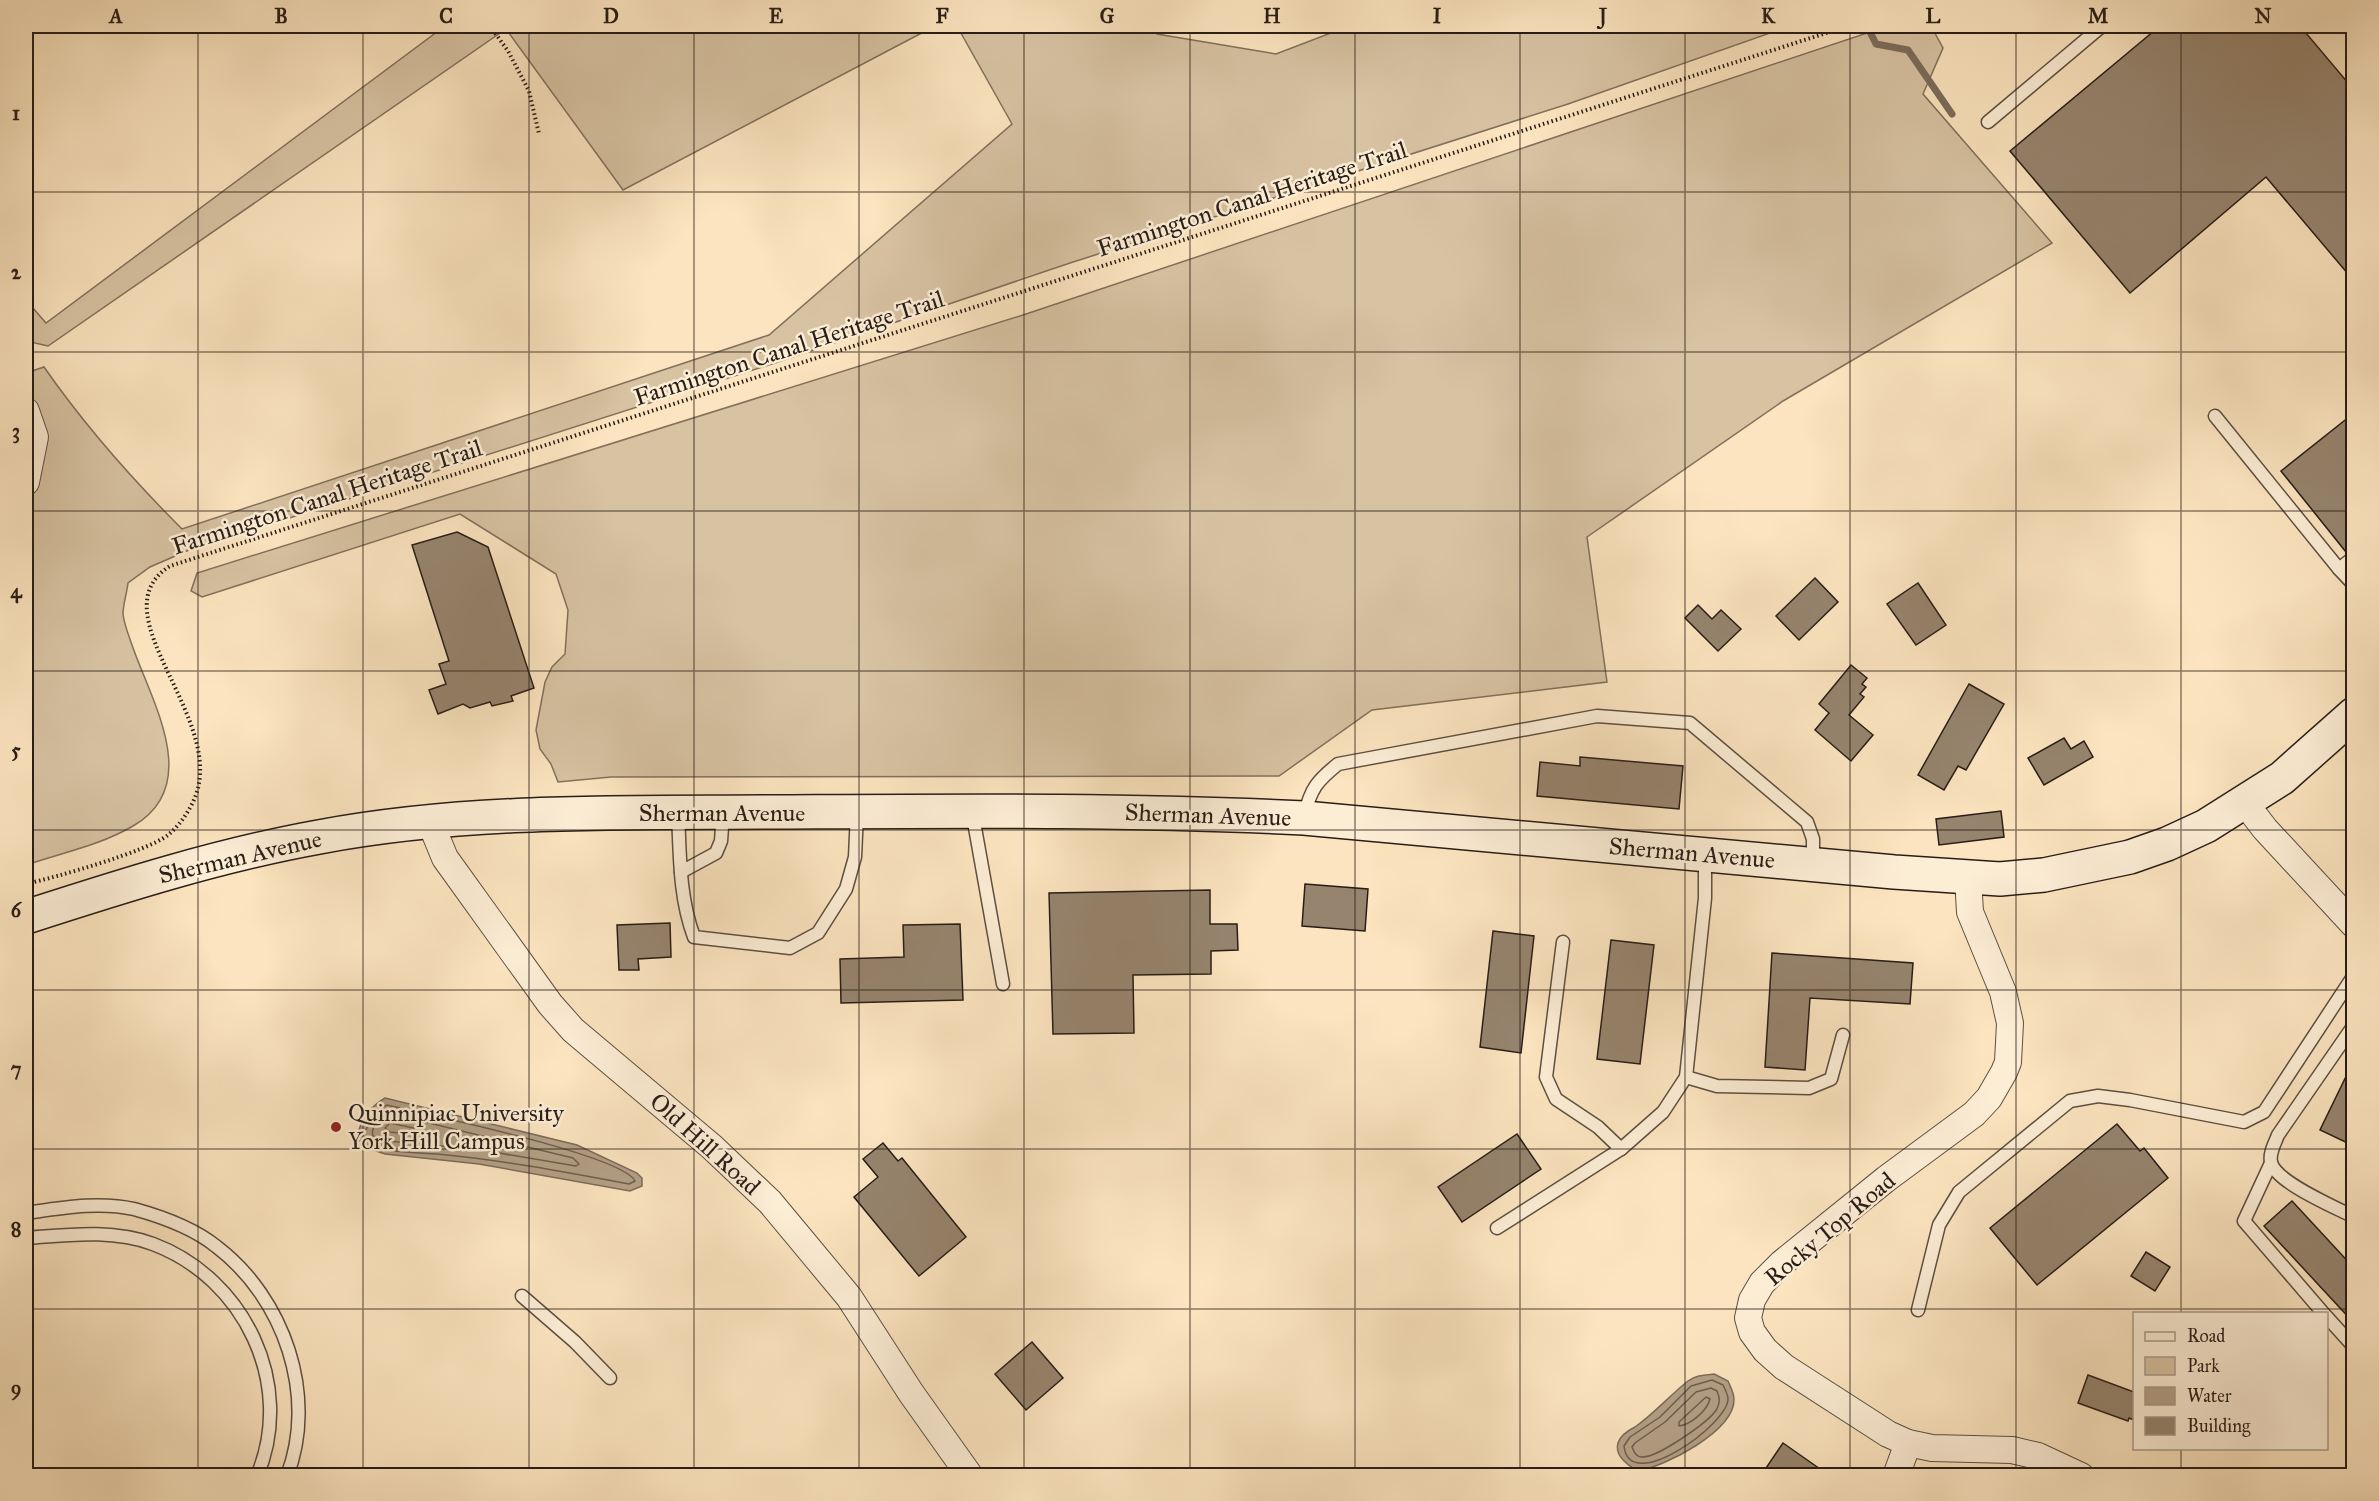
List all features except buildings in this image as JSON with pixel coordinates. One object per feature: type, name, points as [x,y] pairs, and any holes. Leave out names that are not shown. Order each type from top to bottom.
[{"type":"main road","name":"Sherman Avenue","points":[[26,918],[174,870],[244,852],[360,830],[525,816],[678,812],[1128,811],[1304,818],[1968,878],[2044,875],[2130,857],[2167,844],[2245,803],[2282,778],[2354,714]]},
{"type":"street","points":[[26,411],[35,437],[26,482]]},
{"type":"street","points":[[2245,803],[2265,830],[2354,925]]},
{"type":"street","name":"Old Hill Road","points":[[431,824],[445,858],[550,1004],[573,1030],[712,1147],[777,1210],[849,1297],[911,1393],[970,1476]]},
{"type":"street","name":"Rocky Top Road","points":[[1968,878],[1970,912],[2003,992],[2010,1023],[2008,1062],[2004,1072],[1989,1098],[1974,1114],[1886,1179],[1782,1263],[1762,1283],[1752,1300],[1748,1318],[1752,1332],[1765,1350],[1784,1367],[1873,1425],[1908,1443],[1950,1449],[2012,1450],[2038,1456],[2081,1476]]},
{"type":"street","points":[[1896,1476],[1908,1443]]},
{"type":"lane","points":[[1988,122],[2102,26]]},
{"type":"lane","points":[[2215,416],[2354,585]]},
{"type":"lane","points":[[2339,569],[2354,557]]},
{"type":"lane","points":[[1304,818],[1309,795],[1318,780],[1338,764],[1597,716],[1690,723],[1807,822],[1813,839],[1814,864]]},
{"type":"lane","points":[[972,810],[1003,984]]},
{"type":"lane","points":[[678,812],[681,872],[687,920],[693,937],[790,948],[818,933],[846,889],[855,856],[856,812]]},
{"type":"lane","points":[[681,872],[716,853],[721,841],[723,812]]},
{"type":"lane","points":[[1497,1228],[1621,1149],[1663,1112],[1686,1077],[1705,898],[1705,855]]},
{"type":"lane","points":[[1563,942],[1546,1077],[1556,1100],[1598,1127],[1621,1149]]},
{"type":"lane","points":[[1918,1310],[1939,1225],[1959,1192],[2070,1101],[2098,1096],[2244,1122],[2264,1112],[2354,975]]},
{"type":"lane","points":[[2322,1312],[2244,1221],[2271,1163],[2272,1149],[2278,1135],[2354,1025]]},
{"type":"lane","points":[[1686,1077],[1717,1086],[1809,1088],[1831,1079],[1842,1035]]},
{"type":"lane","points":[[2271,1163],[2279,1176],[2354,1217]]},
{"type":"lane","points":[[26,1213],[102,1206],[132,1209],[160,1217],[192,1231],[217,1246],[244,1270],[266,1300],[290,1351],[297,1389],[298,1430],[287,1476]]},
{"type":"lane","points":[[26,1238],[97,1234],[123,1236],[152,1244],[183,1258],[210,1277],[226,1293],[243,1316],[257,1344],[266,1373],[270,1400],[269,1430],[263,1461],[257,1476]]},
{"type":"lane","points":[[522,1296],[575,1342],[610,1378]]},
{"type":"lane","points":[[2328,1318],[2354,1347]]},
{"type":"path","points":[[490,26],[508,51],[530,92],[538,134]]},
{"type":"path","name":"Farmington Canal Heritage Trail","points":[[26,884],[127,853],[159,840],[177,827],[198,792],[201,761],[197,741],[175,683],[153,642],[145,614],[149,590],[155,579],[170,566],[1848,26]]},
{"type":"green space","points":[[445,26],[935,26],[623,190],[506,29],[48,346],[26,341],[26,300],[46,323]]},
{"type":"green space","points":[[957,26],[1149,26],[1157,34],[1276,54],[1349,26],[1790,26],[1568,104],[1070,263],[778,362],[189,550],[150,567],[128,583],[123,614],[166,741],[169,765],[165,788],[154,809],[121,833],[94,844],[26,865],[26,513],[36,477],[39,438],[36,413],[28,389],[26,373],[44,367],[109,451],[182,529],[769,335],[1012,124]]},
{"type":"green space","points":[[1888,26],[1931,26],[1943,48],[1923,94],[2052,243],[1783,401],[1587,537],[1607,682],[1372,710],[1279,776],[611,777],[558,782],[551,764],[540,749],[536,730],[545,682],[552,667],[565,654],[568,610],[556,574],[460,514],[202,597],[191,591],[197,573],[1023,315]]},
{"type":"water","points":[[385,1098],[577,1145],[637,1173],[642,1178],[642,1186],[630,1191],[479,1164],[385,1154],[365,1147],[357,1137],[366,1114]]},
{"type":"water","points":[[1714,1374],[1728,1381],[1734,1399],[1731,1411],[1711,1435],[1680,1455],[1650,1468],[1638,1471],[1623,1460],[1617,1448],[1623,1436],[1688,1381],[1697,1376]]},
{"type":"waterway","points":[[1867,26],[1876,44],[1908,50],[1952,114]]},
{"type":"place","name":"Quinnipiac University York Hill Campus","points":[[336,1127]]}]
